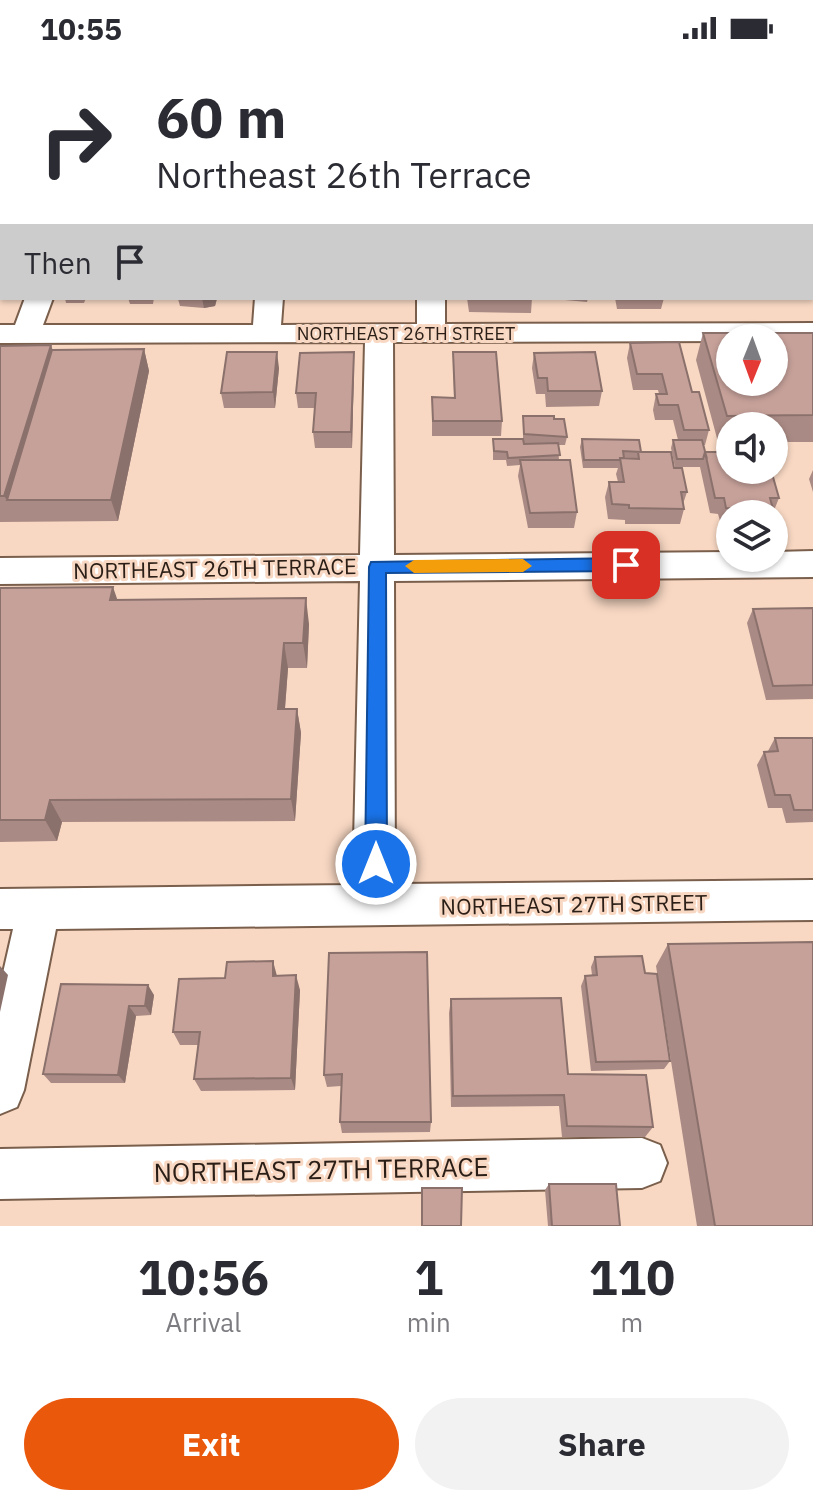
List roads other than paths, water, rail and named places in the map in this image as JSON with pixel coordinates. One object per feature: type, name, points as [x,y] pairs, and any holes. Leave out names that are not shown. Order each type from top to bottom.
[{"type":"street","points":[[13,334],[38,300]]},
{"type":"street","points":[[266,333],[269,300]]},
{"type":"street","points":[[431,300],[431,332]]},
{"type":"street","name":"NORTHEAST 26TH STREET","points":[[13,334],[431,332],[716,335]]},
{"type":"street","name":"NORTHEAST 26TH STREET","points":[[788,333],[813,332]]},
{"type":"street","points":[[374,906],[379,333]]},
{"type":"street","name":"NORTHEAST 26TH TERRACE","points":[[0,571],[813,564]]},
{"type":"street","name":"NORTHEAST 27TH STREET","points":[[20,909],[813,900]]},
{"type":"street","points":[[0,1090],[20,909]]},
{"type":"street","name":"NORTHEAST 27TH TERRACE","points":[[0,1174],[642,1163]]}]
